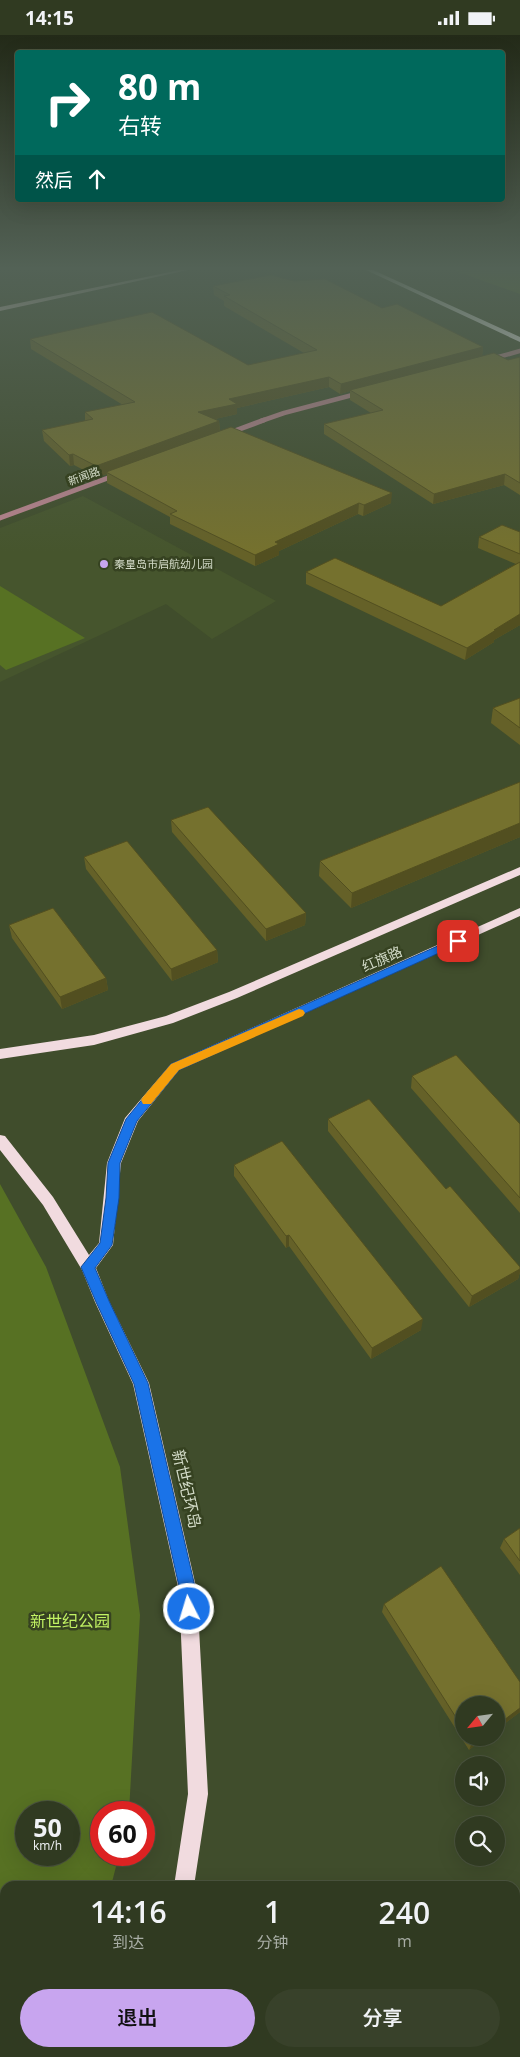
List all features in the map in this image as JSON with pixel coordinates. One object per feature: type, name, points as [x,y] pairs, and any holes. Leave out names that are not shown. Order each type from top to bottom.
[{"type":"main road","points":[[0,1054],[94,1040],[169,1019],[233,995],[520,871]]},
{"type":"main road","name":"红旗路","points":[[88,1267],[106,1245],[114,1163],[132,1119],[175,1067],[520,912]]},
{"type":"main road","name":"新世纪环岛","points":[[0,1140],[48,1201],[88,1267],[102,1302],[141,1383],[188,1591],[198,1794],[185,1881]]},
{"type":"street","points":[[220,437],[284,413],[369,391]]},
{"type":"street","name":"新闻路","points":[[0,518],[119,474]]},
{"type":"shaded area","name":"秦皇岛市启航幼儿园","points":[[83,496],[276,601],[212,639],[166,604],[0,682],[0,528]]},
{"type":"green space","points":[[0,586],[85,638],[6,670],[0,665]]},
{"type":"green space","name":"新世纪公园","points":[[0,1184],[46,1267],[120,1467],[140,1615],[130,1801],[90,1801],[90,1866],[116,1866],[112,1881],[0,1881]]},
{"type":"building","points":[[72,364],[416,364],[341,384],[329,377],[229,399],[237,404],[198,412],[219,421],[96,466],[73,454],[69,455],[42,430],[93,419],[85,412],[135,402]]},
{"type":"building","points":[[450,364],[520,364],[520,483],[505,474],[434,494],[324,424],[383,410],[350,390]]},
{"type":"building","points":[[231,427],[392,493],[364,505],[359,503],[275,542],[279,544],[255,555],[170,514],[177,511],[106,472]]},
{"type":"building","points":[[502,525],[520,532],[520,554],[479,537]]},
{"type":"building","points":[[335,558],[441,606],[520,562],[520,614],[467,648],[306,572]]},
{"type":"building","points":[[520,698],[520,728],[493,708]]},
{"type":"building","points":[[520,782],[520,823],[352,893],[320,861]]},
{"type":"building","points":[[208,807],[306,913],[266,929],[171,820]]},
{"type":"building","points":[[127,841],[217,950],[171,969],[84,857]]},
{"type":"building","points":[[53,908],[106,978],[60,997],[9,925]]},
{"type":"building","points":[[456,1055],[520,1124],[520,1198],[412,1076]]},
{"type":"building","points":[[369,1099],[446,1189],[450,1186],[520,1269],[472,1296],[328,1119]]},
{"type":"building","points":[[282,1141],[423,1319],[372,1348],[289,1235],[286,1236],[234,1165]]},
{"type":"building","points":[[520,1528],[520,1561],[504,1539]]},
{"type":"building","points":[[441,1566],[520,1682],[520,1708],[505,1719],[505,1696],[455,1696],[455,1716],[384,1604]]},
{"type":"slow traffic","points":[[147,1100],[175,1067],[299,1013]]},
{"type":"place","name":"秦皇岛市启航幼儿园","points":[[104,564]]},
{"type":"route","points":[[189,1609],[188,1591],[141,1383],[102,1302],[88,1267],[106,1245],[114,1163],[132,1119],[175,1067],[458,941]]}]
